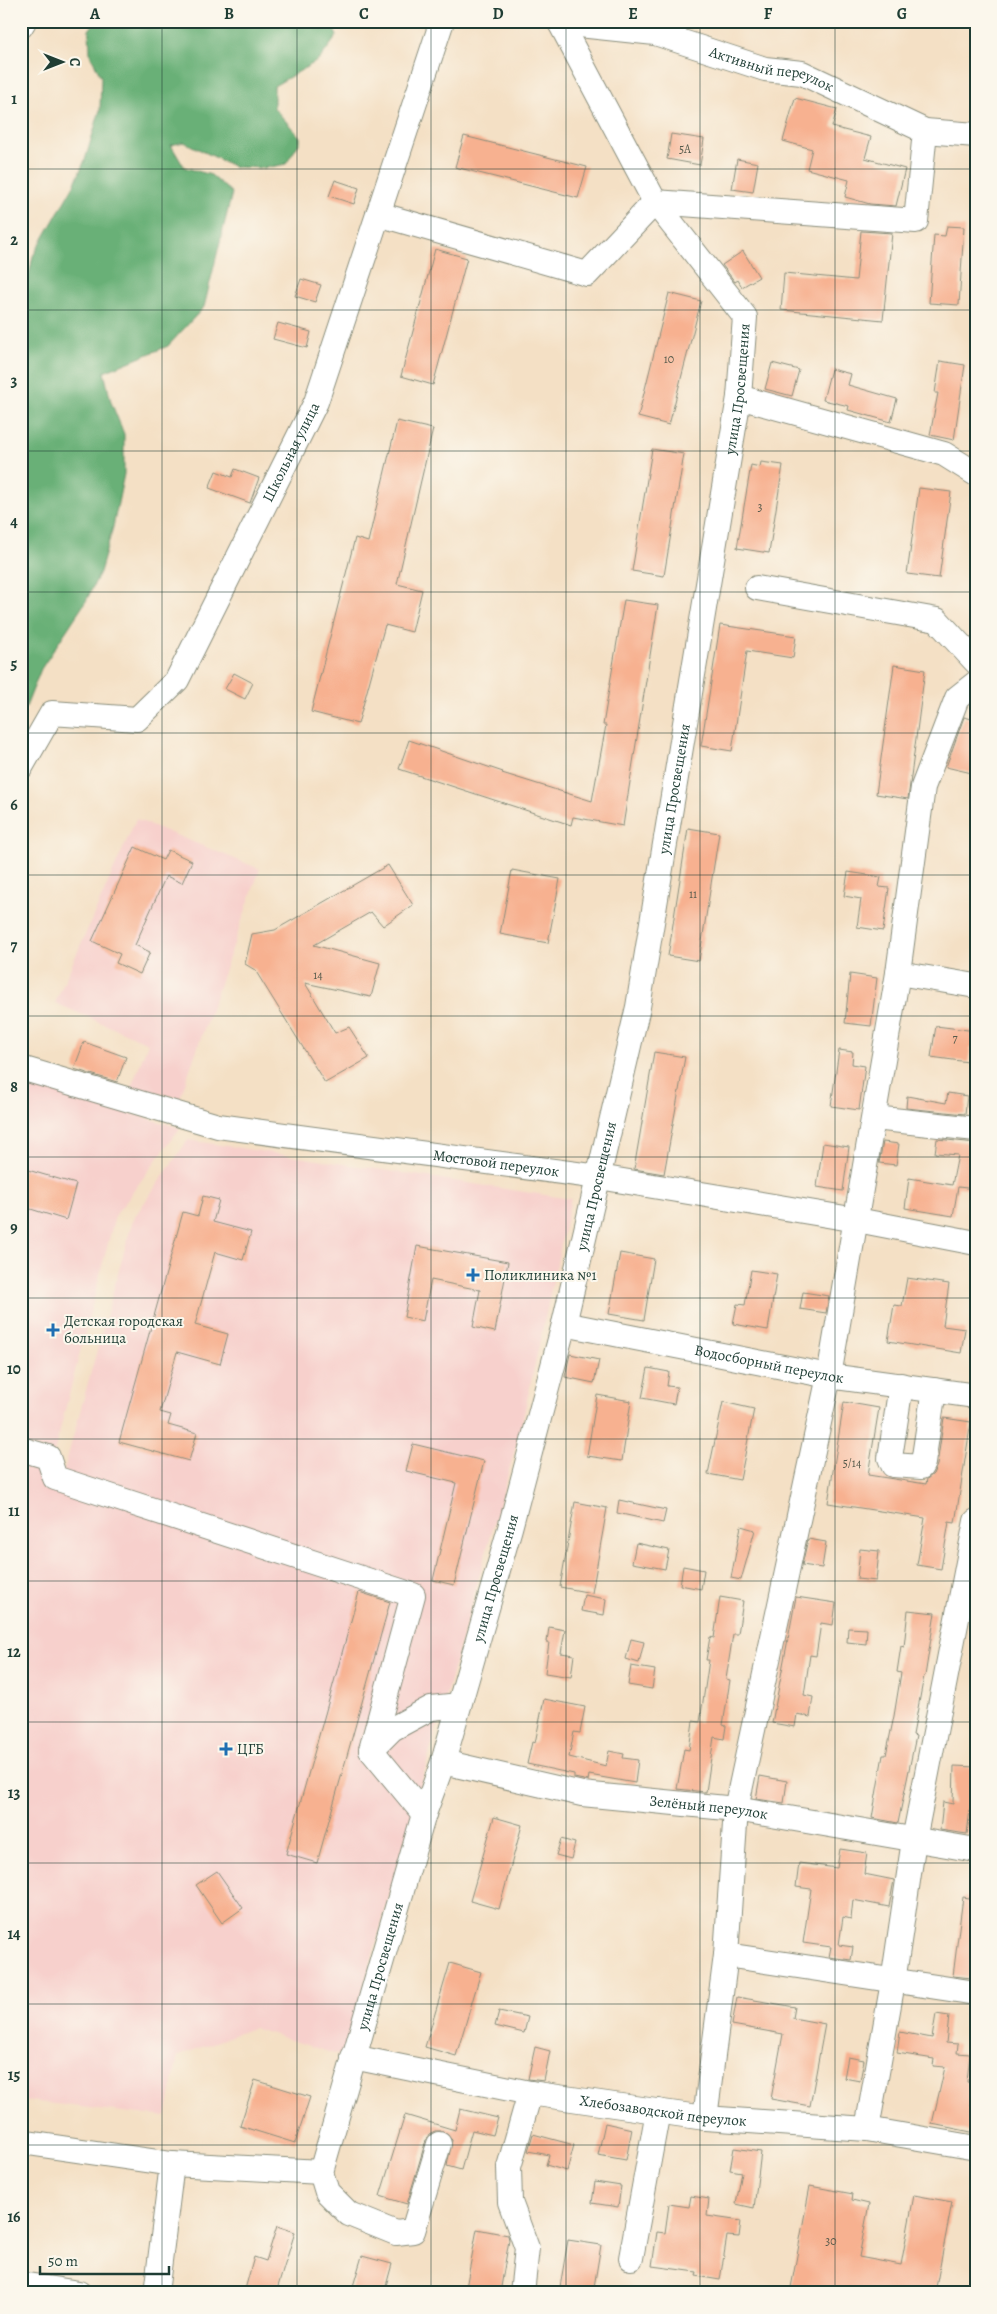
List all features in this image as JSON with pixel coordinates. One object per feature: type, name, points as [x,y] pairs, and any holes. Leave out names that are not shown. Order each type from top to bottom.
[{"type":"street","points":[[21,26],[24,21]]},
{"type":"street","name":"Школьная улица","points":[[21,767],[52,713],[137,719],[177,680],[316,402],[442,21]]},
{"type":"street","name":"Активный переулок","points":[[559,22],[655,33],[765,69],[802,73],[925,131],[976,135]]},
{"type":"street","name":"улица Просвещения","points":[[321,2172],[424,1814],[443,1762],[510,1528],[564,1324],[599,1177],[638,1007],[739,397],[745,317],[655,202],[559,22]]},
{"type":"street","points":[[378,214],[587,274],[655,202],[916,221],[925,131]]},
{"type":"street","points":[[739,397],[944,454],[976,474]]},
{"type":"street","points":[[757,588],[937,620],[976,662]]},
{"type":"street","points":[[705,2118],[726,1955],[736,1809],[829,1376],[898,973],[923,787],[957,698],[976,683]]},
{"type":"street","points":[[898,973],[976,986]]},
{"type":"street","name":"Мостовой переулок","points":[[21,1068],[218,1126],[599,1177],[857,1220],[976,1243]]},
{"type":"street","points":[[874,1118],[976,1129]]},
{"type":"street","name":"Водосборный переулок","points":[[564,1324],[829,1376],[976,1396]]},
{"type":"street","points":[[901,1386],[890,1462],[917,1468],[921,1467],[923,1463],[934,1390]]},
{"type":"street","points":[[21,1449],[48,1457],[55,1478],[413,1595],[371,1750]]},
{"type":"street","points":[[867,2130],[893,1982],[914,1840],[976,1521]]},
{"type":"street","points":[[371,1750],[392,1729],[431,1708],[460,1705]]},
{"type":"street","points":[[371,1750],[424,1814]]},
{"type":"street","name":"Зелёный переулок","points":[[443,1762],[582,1794],[736,1809],[976,1850]]},
{"type":"street","points":[[726,1955],[893,1982],[976,1993]]},
{"type":"street","name":"Хлебозаводской переулок","points":[[353,2057],[530,2093],[705,2118],[867,2130],[976,2148]]},
{"type":"street","points":[[522,2293],[527,2248],[510,2202],[509,2167],[530,2093]]},
{"type":"street","points":[[631,2258],[658,2111]]},
{"type":"street","points":[[21,2142],[172,2164],[321,2172],[327,2192],[349,2214],[396,2233],[413,2230],[439,2144]]},
{"type":"street","points":[[156,2293],[172,2164]]},
{"type":"street","points":[[21,2284],[79,2293]]},
{"type":"shaded area","points":[[136,819],[260,869],[180,1098],[131,1088],[148,1043],[55,1003]]},
{"type":"shaded area","name":"Детская городская больница","points":[[21,1080],[180,1128],[115,1216],[54,1453],[21,1444]]},
{"type":"shaded area","name":"ЦГБ","points":[[188,1140],[571,1199],[521,1428],[344,2057],[253,2028],[178,2056],[166,2117],[21,2100],[21,1460],[64,1470],[133,1219]]},
{"type":"green space","points":[[96,21],[330,21],[337,36],[319,60],[274,86],[274,108],[300,137],[300,142],[286,164],[265,168],[235,167],[184,142],[171,145],[184,167],[211,175],[232,193],[204,307],[168,346],[104,372],[111,402],[124,434],[124,474],[113,527],[100,572],[86,601],[41,669],[26,707],[21,711],[21,376],[29,351],[25,295],[33,256],[74,185],[85,160],[100,110],[101,77],[90,54],[89,30]]},
{"type":"building","points":[[795,98],[837,109],[832,127],[871,137],[865,158],[905,169],[896,206],[870,204],[845,197],[849,180],[807,169],[812,149],[783,141]]},
{"type":"building","points":[[671,134],[704,139],[700,165],[667,159]]},
{"type":"building","points":[[464,136],[587,167],[578,198],[455,167]]},
{"type":"building","points":[[737,159],[758,163],[753,192],[732,189]]},
{"type":"building","points":[[335,180],[359,188],[354,204],[329,196]]},
{"type":"building","points":[[947,226],[964,227],[959,305],[929,303],[934,235],[945,236]]},
{"type":"building","points":[[861,231],[892,233],[883,320],[781,310],[784,273],[856,280]]},
{"type":"building","points":[[435,249],[467,258],[433,385],[401,376]]},
{"type":"building","points":[[743,251],[759,277],[742,287],[738,280],[735,282],[722,265]]},
{"type":"building","points":[[301,279],[321,285],[315,302],[295,296]]},
{"type":"building","points":[[669,293],[701,301],[669,425],[638,417]]},
{"type":"building","points":[[278,323],[311,332],[307,348],[273,339]]},
{"type":"building","points":[[940,361],[965,365],[954,440],[930,435],[938,393],[935,393]]},
{"type":"building","points":[[772,363],[799,370],[792,396],[765,389]]},
{"type":"building","points":[[831,369],[851,374],[848,385],[897,399],[891,422],[848,410],[849,406],[823,400]]},
{"type":"building","points":[[397,421],[433,429],[397,584],[422,590],[412,632],[385,625],[358,724],[311,712],[355,538],[368,542]]},
{"type":"building","points":[[652,449],[684,454],[664,576],[632,571]]},
{"type":"building","points":[[761,462],[783,465],[769,553],[737,548],[751,465],[760,467]]},
{"type":"building","points":[[235,469],[259,478],[250,503],[209,488],[216,471],[232,477]]},
{"type":"building","points":[[919,488],[951,492],[939,578],[907,574]]},
{"type":"building","points":[[624,600],[658,605],[623,826],[573,817],[571,825],[399,769],[409,740],[502,773],[592,801],[606,725],[603,725]]},
{"type":"building","points":[[720,625],[796,636],[793,658],[747,651],[732,751],[701,746]]},
{"type":"building","points":[[894,665],[925,670],[908,799],[876,794]]},
{"type":"building","points":[[234,673],[253,683],[245,699],[225,689]]},
{"type":"building","points":[[964,717],[976,720],[976,774],[946,767]]},
{"type":"building","points":[[688,828],[719,833],[699,961],[668,956]]},
{"type":"building","points":[[135,847],[163,860],[168,850],[192,861],[182,883],[166,876],[135,945],[150,952],[140,974],[116,963],[120,954],[92,941]]},
{"type":"building","points":[[388,865],[413,905],[383,926],[371,912],[314,945],[380,963],[371,997],[305,983],[335,1033],[349,1027],[369,1058],[325,1083],[255,970],[245,964],[252,934],[275,930]]},
{"type":"building","points":[[512,870],[560,879],[548,943],[500,934]]},
{"type":"building","points":[[848,872],[881,877],[879,887],[889,888],[883,931],[857,927],[861,899],[844,896]]},
{"type":"building","points":[[850,974],[877,978],[871,1026],[845,1023]]},
{"type":"building","points":[[936,1026],[976,1031],[976,1046],[971,1046],[968,1062],[931,1057]]},
{"type":"building","points":[[84,1042],[126,1057],[117,1082],[74,1069]]},
{"type":"building","points":[[839,1050],[853,1052],[852,1064],[865,1066],[859,1110],[831,1106]]},
{"type":"building","points":[[654,1052],[685,1057],[664,1174],[634,1169]]},
{"type":"building","points":[[948,1093],[967,1096],[965,1114],[906,1108],[907,1096],[946,1103]]},
{"type":"building","points":[[937,1139],[976,1143],[976,1189],[958,1187],[953,1216],[905,1208],[909,1178],[952,1185],[958,1155],[935,1153]]},
{"type":"building","points":[[883,1142],[899,1144],[896,1165],[879,1163]]},
{"type":"building","points":[[823,1143],[849,1147],[843,1191],[817,1187]]},
{"type":"building","points":[[21,1168],[76,1184],[66,1220],[21,1206]]},
{"type":"building","points":[[203,1196],[219,1200],[213,1222],[251,1232],[243,1260],[215,1252],[195,1325],[228,1334],[220,1364],[177,1352],[160,1412],[171,1415],[168,1425],[197,1433],[189,1461],[119,1442],[183,1212],[198,1216]]},
{"type":"building","points":[[417,1246],[508,1262],[495,1332],[473,1327],[480,1290],[431,1280],[423,1321],[404,1317]]},
{"type":"building","points":[[620,1253],[654,1259],[644,1320],[609,1314]]},
{"type":"building","points":[[751,1270],[777,1274],[768,1330],[733,1324],[737,1304],[745,1305]]},
{"type":"building","points":[[907,1278],[949,1284],[943,1326],[965,1329],[961,1353],[888,1341],[894,1305],[902,1306]]},
{"type":"building","points":[[803,1292],[829,1296],[826,1313],[800,1309]]},
{"type":"building","points":[[570,1354],[599,1360],[594,1383],[565,1377]]},
{"type":"building","points":[[648,1368],[669,1372],[667,1386],[677,1387],[674,1404],[642,1398]]},
{"type":"building","points":[[597,1395],[631,1401],[622,1461],[587,1456]]},
{"type":"building","points":[[723,1402],[754,1409],[740,1480],[708,1474]]},
{"type":"building","points":[[844,1402],[879,1408],[868,1475],[926,1484],[927,1479],[933,1474],[937,1465],[944,1418],[971,1422],[955,1523],[949,1522],[941,1569],[917,1565],[925,1518],[828,1503]]},
{"type":"building","points":[[413,1444],[484,1461],[454,1585],[433,1580],[456,1483],[406,1471]]},
{"type":"building","points":[[619,1500],[666,1510],[663,1523],[617,1513]]},
{"type":"building","points":[[575,1502],[607,1508],[592,1593],[560,1587]]},
{"type":"building","points":[[741,1526],[755,1530],[741,1580],[731,1578]]},
{"type":"building","points":[[808,1539],[826,1542],[822,1568],[802,1565]]},
{"type":"building","points":[[636,1543],[669,1550],[665,1569],[632,1563]]},
{"type":"building","points":[[860,1549],[879,1551],[876,1581],[857,1579]]},
{"type":"building","points":[[683,1566],[704,1570],[701,1589],[680,1585]]},
{"type":"building","points":[[359,1592],[390,1602],[317,1863],[286,1854]]},
{"type":"building","points":[[584,1595],[606,1599],[604,1615],[581,1611]]},
{"type":"building","points":[[720,1597],[743,1601],[738,1634],[733,1634],[726,1679],[730,1680],[723,1725],[726,1726],[724,1739],[714,1737],[706,1792],[677,1789],[684,1749],[689,1750],[693,1721],[700,1722],[709,1660],[706,1660],[710,1637],[714,1638]]},
{"type":"building","points":[[796,1597],[836,1603],[833,1625],[821,1623],[816,1656],[810,1655],[804,1695],[813,1697],[810,1717],[797,1714],[795,1727],[772,1723]]},
{"type":"building","points":[[908,1610],[935,1613],[913,1735],[916,1736],[898,1823],[872,1818],[883,1755],[886,1755],[894,1716],[901,1673],[897,1672],[901,1646],[904,1647]]},
{"type":"building","points":[[549,1627],[565,1630],[561,1653],[574,1655],[571,1677],[545,1673]]},
{"type":"building","points":[[848,1628],[867,1629],[866,1644],[847,1642]]},
{"type":"building","points":[[631,1639],[644,1642],[639,1663],[626,1659]]},
{"type":"building","points":[[631,1666],[655,1670],[652,1689],[628,1685]]},
{"type":"building","points":[[544,1699],[585,1707],[580,1733],[574,1732],[569,1757],[606,1766],[609,1751],[624,1754],[623,1758],[638,1760],[635,1783],[589,1775],[588,1781],[574,1778],[574,1774],[527,1764],[532,1742],[535,1743]]},
{"type":"building","points":[[954,1766],[976,1767],[976,1794],[972,1794],[967,1834],[940,1830],[943,1802],[953,1804]]},
{"type":"building","points":[[760,1776],[787,1781],[784,1803],[756,1799]]},
{"type":"building","points":[[494,1817],[522,1825],[499,1909],[470,1901]]},
{"type":"building","points":[[561,1839],[575,1843],[571,1859],[556,1855]]},
{"type":"building","points":[[840,1849],[867,1853],[864,1874],[894,1880],[889,1907],[853,1900],[851,1919],[843,1917],[839,1945],[853,1947],[851,1960],[829,1957],[831,1947],[803,1943],[811,1889],[796,1887],[799,1863],[837,1868]]},
{"type":"building","points":[[217,1871],[243,1908],[222,1923],[196,1885]]},
{"type":"building","points":[[963,1897],[976,1899],[976,1974],[973,1973],[972,1978],[953,1976]]},
{"type":"building","points":[[450,1963],[481,1972],[456,2056],[425,2047]]},
{"type":"building","points":[[737,1997],[795,2007],[793,2018],[825,2024],[810,2106],[771,2099],[783,2034],[732,2025]]},
{"type":"building","points":[[499,2011],[528,2017],[524,2033],[495,2026]]},
{"type":"building","points":[[936,2014],[949,2016],[946,2043],[958,2044],[957,2053],[970,2054],[967,2082],[976,2084],[971,2105],[976,2106],[976,2133],[932,2124],[945,2067],[933,2066],[934,2059],[897,2053],[900,2032],[932,2038]]},
{"type":"building","points":[[535,2047],[550,2051],[544,2081],[528,2079]]},
{"type":"building","points":[[848,2057],[864,2060],[860,2081],[844,2078]]},
{"type":"building","points":[[255,2080],[310,2097],[295,2143],[240,2126]]},
{"type":"building","points":[[460,2109],[498,2118],[493,2135],[472,2130],[461,2170],[447,2166],[452,2140],[443,2131],[435,2131],[429,2134],[426,2140],[407,2204],[380,2196],[405,2115],[455,2130]]},
{"type":"building","points":[[605,2123],[632,2129],[626,2160],[598,2155]]},
{"type":"building","points":[[533,2134],[574,2145],[567,2171],[546,2165],[549,2155],[528,2151]]},
{"type":"building","points":[[734,2148],[761,2152],[754,2208],[736,2204],[742,2172],[730,2170]]},
{"type":"building","points":[[595,2182],[621,2186],[618,2207],[592,2203]]},
{"type":"building","points":[[810,2186],[853,2194],[852,2200],[869,2204],[859,2257],[901,2265],[914,2195],[952,2202],[935,2293],[790,2293]]},
{"type":"building","points":[[691,2196],[709,2199],[707,2216],[741,2221],[739,2237],[727,2236],[720,2280],[696,2276],[697,2272],[652,2266],[657,2232],[665,2233],[669,2204],[689,2207]]},
{"type":"building","points":[[277,2226],[295,2232],[276,2293],[244,2293],[254,2257],[266,2261]]},
{"type":"building","points":[[477,2229],[508,2235],[509,2240],[500,2293],[465,2293]]},
{"type":"building","points":[[568,2240],[601,2245],[593,2293],[559,2293]]},
{"type":"building","points":[[362,2256],[392,2264],[384,2293],[351,2293]]},
{"type":"place","name":"Поликлиника №1","points":[[473,1275]]},
{"type":"place","name":"Детская городская больница","points":[[53,1330]]},
{"type":"place","name":"ЦГБ","points":[[226,1749]]}]
